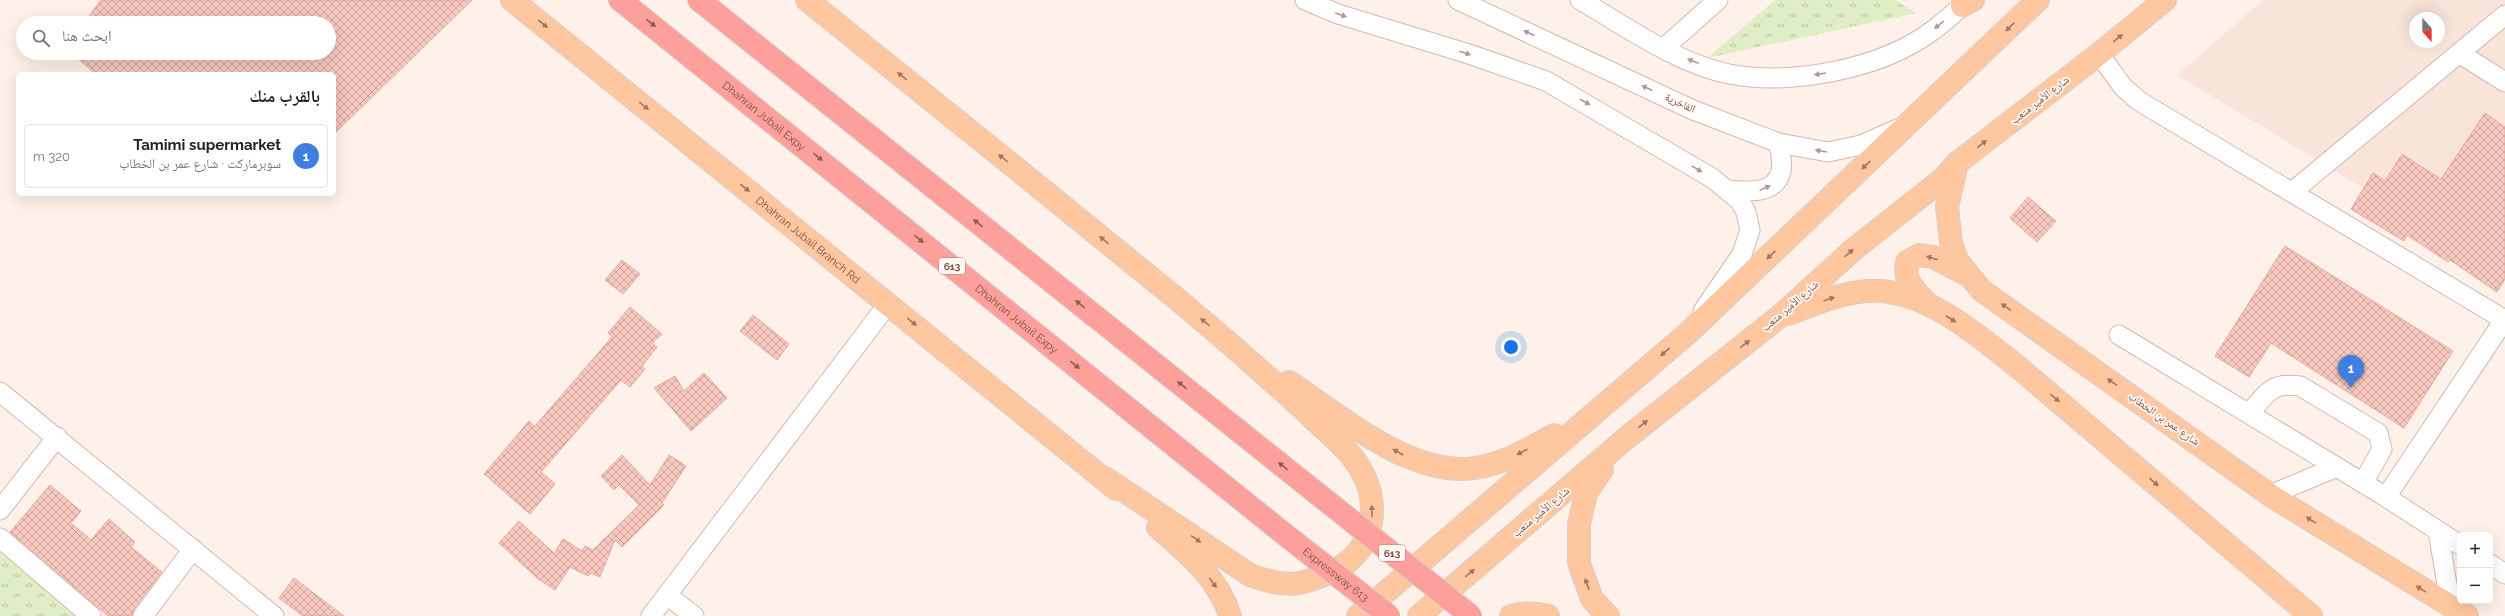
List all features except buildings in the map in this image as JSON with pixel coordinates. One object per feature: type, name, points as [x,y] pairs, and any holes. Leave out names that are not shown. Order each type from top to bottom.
[{"type":"highway","name":"Dhahran Jubail Expy","points":[[620,0],[1283,533]]},
{"type":"highway","name":"613","points":[[699,0],[1471,616]]},
{"type":"highway","name":"Expressway 613","points":[[1283,533],[1389,616]]},
{"type":"main road","name":"Dhahran Jubail Branch Rd","points":[[512,0],[1105,478]]},
{"type":"main road","points":[[807,0],[1235,346],[1341,445],[1361,469],[1370,491],[1373,514],[1368,538],[1338,569],[1311,580],[1290,586],[1271,583],[1250,575],[1105,478]]},
{"type":"main road","points":[[1358,616],[1688,333],[2038,0]]},
{"type":"main road","name":"شارع الأمير متعب","points":[[1419,616],[1624,440],[1779,317],[1854,249],[1943,179],[1957,163],[2099,54],[2165,0]]},
{"type":"main road","name":"شارع عمر بن الخطاب","points":[[1957,163],[1947,207],[1951,242],[1958,260],[1967,275],[1982,290],[2270,495],[2459,612]]},
{"type":"main road","points":[[1967,275],[1933,257],[1919,255],[1907,262],[1905,273],[1913,288],[1928,303],[1983,340],[2018,367],[2312,616]]},
{"type":"main road","points":[[1779,317],[1840,296],[1867,291],[1898,292],[1928,303]]},
{"type":"main road","points":[[1235,346],[1370,436],[1407,458],[1434,465],[1464,469],[1491,464],[1517,455],[1593,413]]},
{"type":"main road","points":[[1608,616],[1592,599],[1579,563],[1579,524],[1586,493],[1624,440]]},
{"type":"main road","points":[[1105,478],[1203,568],[1224,598],[1230,616]]},
{"type":"main road","points":[[1511,616],[1518,614],[1539,614],[1548,616]]},
{"type":"street","points":[[1305,0],[1338,14],[1469,54],[1546,81],[1693,166],[1727,190],[1743,207],[1750,230],[1742,254],[1688,333]]},
{"type":"street","name":"الفاخرية","points":[[1458,0],[1693,110],[1779,143],[1828,152],[1861,145],[1910,123]]},
{"type":"street","points":[[1580,0],[1664,48],[1729,74],[1769,78],[1807,76],[1840,71],[1906,46],[1932,32],[1964,2]]},
{"type":"street","points":[[1664,48],[1718,0]]},
{"type":"street","points":[[2292,192],[2505,15]]},
{"type":"street","points":[[2459,53],[2505,82]]},
{"type":"street","points":[[2099,54],[2124,87],[2139,101],[2505,320],[2386,497]]},
{"type":"street","points":[[1727,190],[1756,192],[1770,187],[1778,178],[1782,170],[1779,143]]},
{"type":"street","points":[[651,616],[888,304]]},
{"type":"street","points":[[2119,335],[2249,413],[2457,542]]},
{"type":"street","points":[[2249,413],[2274,386],[2286,384],[2300,386],[2378,433],[2382,441],[2382,449],[2363,483]]},
{"type":"street","points":[[0,392],[57,437],[274,616]]},
{"type":"street","points":[[0,510],[57,437]]},
{"type":"street","points":[[2270,495],[2337,467]]},
{"type":"street","points":[[2438,530],[2459,612]]},
{"type":"street","points":[[0,538],[91,616]]},
{"type":"street","points":[[143,616],[193,549]]},
{"type":"street","points":[[2493,566],[2505,574]]},
{"type":"street","points":[[667,595],[694,616]]},
{"type":"shaded area","points":[[2263,0],[2505,0],[2505,274],[2177,75]]},
{"type":"green space","points":[[1775,0],[1895,0],[1916,13],[1707,58]]},
{"type":"green space","points":[[0,543],[89,616],[0,616]]},
{"type":"place","name":"Tamimi supermarket","points":[[2351,388]]}]
